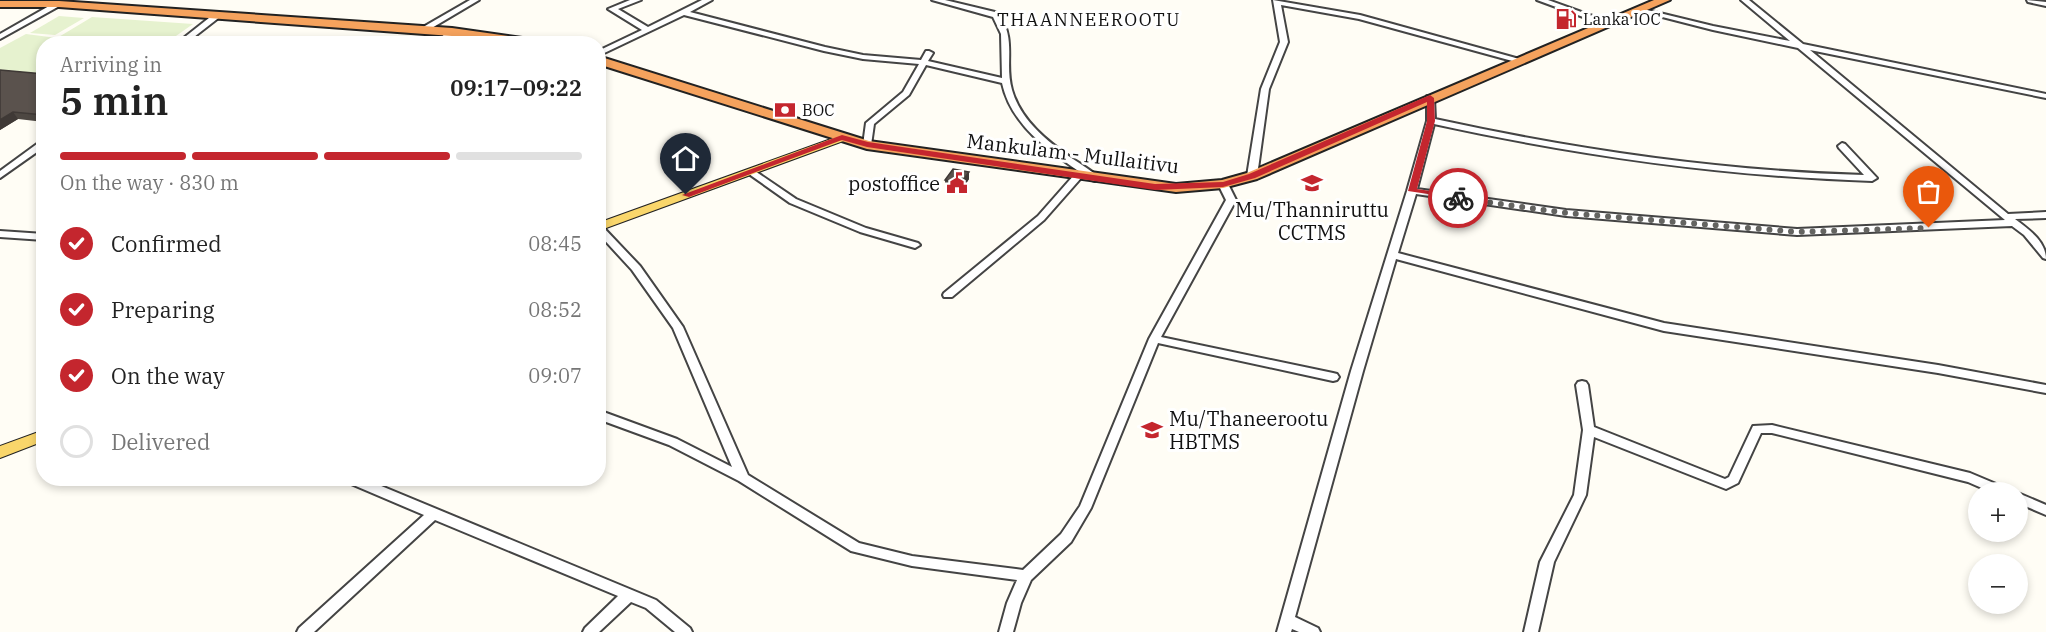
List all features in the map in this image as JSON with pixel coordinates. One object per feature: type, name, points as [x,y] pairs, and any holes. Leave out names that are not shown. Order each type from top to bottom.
[{"type":"highway","name":"Mankulam - Mullaitivu","points":[[606,63],[867,145],[1176,188],[1223,184],[1252,176],[1430,98],[1664,0]]},
{"type":"highway","points":[[0,4],[59,4],[452,32],[480,36]]},
{"type":"main road","points":[[606,224],[842,138]]},
{"type":"main road","points":[[0,452],[36,438]]},
{"type":"street","points":[[422,30],[475,0]]},
{"type":"street","points":[[637,0],[612,9],[648,30]]},
{"type":"street","points":[[606,50],[708,0]]},
{"type":"street","points":[[936,0],[996,15],[1008,46],[1008,92],[1027,123],[1050,147],[1095,178]]},
{"type":"street","points":[[1541,0],[1608,23]]},
{"type":"street","points":[[1745,0],[2027,233],[2046,256]]},
{"type":"street","points":[[2031,0],[2046,4]]},
{"type":"street","points":[[1252,176],[1265,89],[1284,42],[1277,1],[1360,17],[1519,60]]},
{"type":"street","points":[[0,37],[59,4]]},
{"type":"street","points":[[1639,10],[1713,28],[2046,96]]},
{"type":"street","points":[[683,12],[834,51],[893,61],[922,62],[1007,82]]},
{"type":"street","points":[[190,36],[217,16]]},
{"type":"street","points":[[447,36],[452,32]]},
{"type":"street","points":[[867,145],[870,123],[906,93],[929,53]]},
{"type":"street","points":[[1313,632],[1287,626],[1357,371],[1431,121],[1430,98]]},
{"type":"street","points":[[1431,121],[1570,149],[1705,169],[1792,177],[1872,178],[1842,146]]},
{"type":"street","points":[[0,175],[36,148]]},
{"type":"street","points":[[752,172],[794,201],[863,230],[915,245]]},
{"type":"street","points":[[948,295],[1041,218],[1078,176]]},
{"type":"street","points":[[1006,632],[1014,603],[1026,576],[1066,538],[1085,508],[1154,339],[1231,200],[1223,184]]},
{"type":"street","points":[[1412,191],[1566,213],[1797,232],[2010,220],[2046,215]]},
{"type":"street","points":[[0,234],[36,236]]},
{"type":"street","points":[[606,236],[636,268],[678,327],[743,478]]},
{"type":"street","points":[[1393,255],[1664,327],[1938,369],[2046,389]]},
{"type":"street","points":[[1154,339],[1333,377]]},
{"type":"street","points":[[1532,632],[1547,562],[1580,495],[1589,430],[1582,386]]},
{"type":"street","points":[[606,417],[672,442],[743,478],[856,548],[912,561],[1026,576]]},
{"type":"street","points":[[1589,430],[1726,484],[1734,480],[1757,429],[1772,429],[1980,482]]},
{"type":"street","points":[[368,486],[651,604],[685,632]]},
{"type":"street","points":[[2028,502],[2046,510]]},
{"type":"street","points":[[304,632],[434,513]]},
{"type":"street","points":[[590,632],[629,595]]},
{"type":"green space","points":[[59,16],[84,18],[55,35],[30,33]]},
{"type":"green space","points":[[92,17],[193,24],[176,36],[60,36]]},
{"type":"green space","points":[[26,34],[42,36],[36,36],[36,74],[0,70],[0,48]]},
{"type":"building","points":[[0,70],[36,73],[36,114],[13,112],[0,120]]},
{"type":"building","points":[[953,169],[969,172],[961,183],[945,180]]},
{"type":"way so far","points":[[1458,198],[1566,213],[1797,232],[1929,228]]},
{"type":"place","name":"Lanka IOC","points":[[1566,19]]},
{"type":"place","name":"BOC","points":[[785,110]]},
{"type":"place","name":"postoffice","points":[[957,183]]},
{"type":"place","name":"Mu/Thanniruttu CCTMS","points":[[1312,183]]},
{"type":"place","name":"Mu/Thaneerootu HBTMS","points":[[1152,430]]},
{"type":"district","name":"THAANNEEROOTU","points":[[1089,19]]},
{"type":"route","points":[[686,195],[842,138],[867,145],[1155,187],[1176,188],[1223,184],[1252,176],[1430,98],[1431,121],[1412,191],[1458,198]]}]
